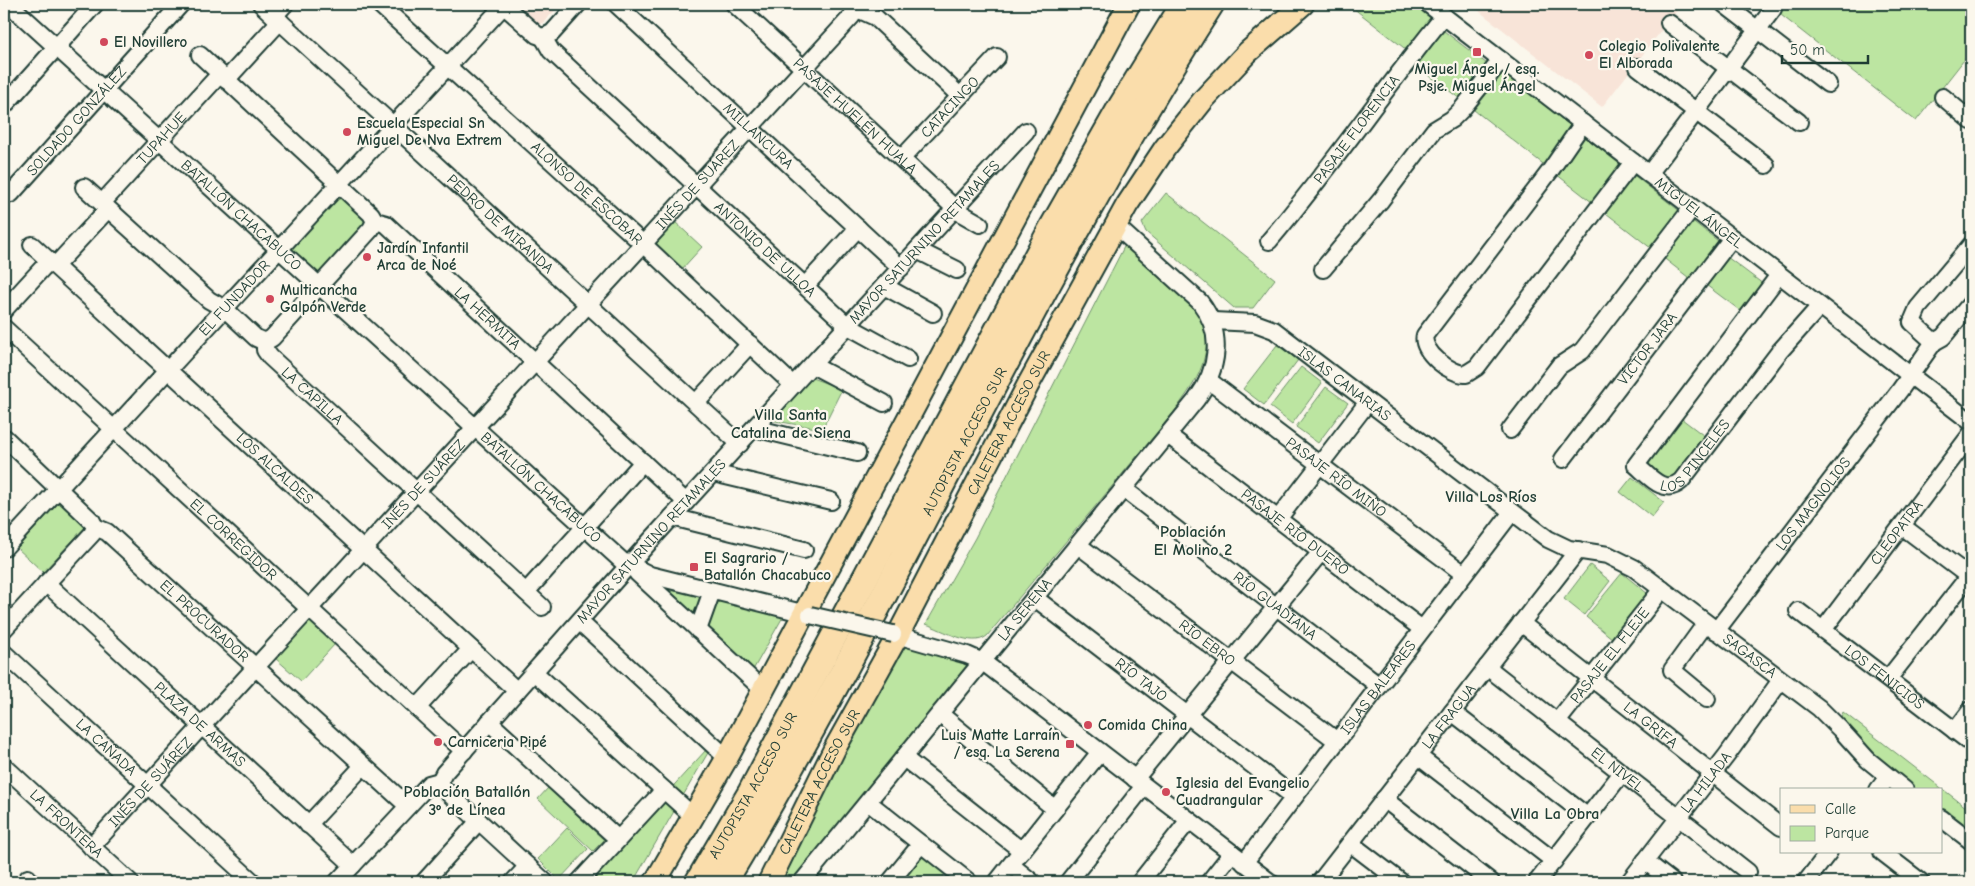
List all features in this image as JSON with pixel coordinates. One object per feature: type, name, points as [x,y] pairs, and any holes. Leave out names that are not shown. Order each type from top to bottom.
[{"type":"highway","name":"AUTOPISTA ACCESO SUR","points":[[698,882],[751,792],[1052,228],[1122,105],[1184,4]]},
{"type":"highway","name":"AUTOPISTA ACCESO SUR","points":[[724,882],[807,738],[1098,192],[1211,4]]},
{"type":"main road","points":[[656,882],[727,758],[762,689],[806,614],[1129,4]]},
{"type":"main road","name":"CALETERA ACCESO SUR","points":[[769,882],[834,750],[895,634],[1028,385],[1139,185],[1184,123],[1242,58],[1302,4]]},
{"type":"street","points":[[4,106],[95,4]]},
{"type":"street","name":"SOLDADO GONZÁLEZ","points":[[11,194],[181,4]]},
{"type":"street","name":"PEDRO DE MIRANDA","points":[[261,4],[280,14],[393,125],[740,444]]},
{"type":"street","name":"ALONSO DE ESCOBAR","points":[[379,4],[643,244],[793,385]]},
{"type":"street","name":"EL FUNDADOR","points":[[4,547],[281,249],[504,4]]},
{"type":"street","name":"ANTONIO DE ULLOA","points":[[504,4],[535,33],[543,37],[551,50],[848,326],[908,359]]},
{"type":"street","points":[[543,37],[549,35],[578,4]]},
{"type":"street","name":"MILLANCURA","points":[[616,4],[901,268]]},
{"type":"street","name":"PASAJE HUELÉN HUALA","points":[[734,4],[964,216],[980,224]]},
{"type":"street","name":"MIGUEL ÁNGEL","points":[[1428,4],[1971,422]]},
{"type":"street","points":[[1724,4],[1828,84]]},
{"type":"street","name":"BATALLÓN CHACABUCO","points":[[9,6],[281,249],[762,689]]},
{"type":"street","points":[[854,6],[875,17],[960,96]]},
{"type":"street","name":"INÉS DE SUÁREZ","points":[[91,847],[852,16],[854,6]]},
{"type":"street","points":[[1649,174],[1773,9]]},
{"type":"street","name":"TUPAHUE","points":[[4,310],[52,264],[105,206],[160,140],[223,77],[280,14]]},
{"type":"street","name":"PASAJE FLORENCIA","points":[[1269,240],[1305,199],[1404,64],[1444,16]]},
{"type":"street","points":[[1669,23],[1799,122]]},
{"type":"street","name":"LA HERMITA","points":[[200,55],[371,214],[375,221],[386,224],[686,502]]},
{"type":"street","name":"CATACINGO","points":[[902,158],[997,56]]},
{"type":"street","points":[[1323,269],[1381,200],[1434,130],[1452,119],[1502,60]]},
{"type":"street","points":[[1638,67],[1766,164]]},
{"type":"street","points":[[1943,97],[1971,121]]},
{"type":"street","points":[[1582,123],[1550,172],[1425,335],[1424,343],[1427,350],[1454,372],[1466,374],[1477,367],[1633,162]]},
{"type":"street","name":"MAYOR SATURNINO RETAMALES","points":[[337,882],[429,784],[440,780],[442,775],[672,517],[1026,131]]},
{"type":"street","name":"LA CAPILLA","points":[[84,187],[209,300],[225,309],[256,338],[265,342],[265,350],[270,357],[542,607]]},
{"type":"street","points":[[1510,430],[1559,366],[1582,351],[1692,208]]},
{"type":"street","points":[[265,342],[272,338],[373,227],[375,221]]},
{"type":"street","points":[[1116,226],[1200,302],[1213,322]]},
{"type":"street","points":[[805,286],[858,228]]},
{"type":"street","name":"VÍCTOR JARA","points":[[1563,459],[1732,238]]},
{"type":"street","name":"LOS ALCALDES","points":[[32,245],[517,691]]},
{"type":"street","points":[[1934,342],[1912,322],[1914,315],[1971,245]]},
{"type":"street","points":[[917,250],[956,270]]},
{"type":"street","name":"LOS PINCELES","points":[[1779,275],[1636,465],[1659,485],[1672,486],[1681,481],[1780,351],[1820,306]]},
{"type":"street","points":[[884,286],[933,313]]},
{"type":"street","name":"LOS MAGNOLIOS","points":[[1707,699],[1672,670],[1711,627],[1900,390],[1909,374],[1934,342],[1942,338],[1971,303]]},
{"type":"street","name":"LA SERENA","points":[[802,882],[1196,400],[1208,380],[1215,353],[1213,322]]},
{"type":"street","name":"ISLAS CANARIAS","points":[[1213,322],[1255,323],[1274,330],[1512,512],[1554,542],[1578,550]]},
{"type":"street","name":"EL CORREGIDOR","points":[[4,328],[464,751]]},
{"type":"street","points":[[696,403],[750,344]]},
{"type":"street","points":[[812,365],[884,403]]},
{"type":"street","name":"PASAJE RÍO MIÑO","points":[[1208,380],[1464,574]]},
{"type":"street","points":[[1278,519],[1368,402]]},
{"type":"street","points":[[754,428],[857,453]]},
{"type":"street","name":"CLEOPATRA","points":[[1822,630],[1971,434]]},
{"type":"street","name":"PASAJE RÍO DUERO","points":[[1168,435],[1422,629]]},
{"type":"street","name":"EL PROCURADOR","points":[[4,437],[92,521],[95,527],[107,532],[408,806]]},
{"type":"street","points":[[526,592],[642,462]]},
{"type":"street","points":[[713,473],[831,501]]},
{"type":"street","name":"RÍO GUADIANA","points":[[1124,489],[1379,686]]},
{"type":"street","name":"ISLAS BALEARES","points":[[1209,882],[1238,858],[1294,797],[1512,512]]},
{"type":"street","points":[[672,517],[804,550]]},
{"type":"street","points":[[1888,679],[1970,577],[1902,526]]},
{"type":"street","points":[[4,629],[92,534],[95,527]]},
{"type":"street","name":"RÍO EBRO","points":[[1078,545],[1337,741]]},
{"type":"street","name":"SAGASCA","points":[[1578,550],[1598,552],[1617,558],[1634,568],[1831,718],[1859,752],[1902,788]]},
{"type":"street","name":"LA FRAGUA","points":[[1320,882],[1578,550]]},
{"type":"street","points":[[1068,882],[1188,715],[1320,552]]},
{"type":"street","name":"BATALLÓN CHACABUCO","points":[[629,566],[643,573],[712,591],[895,634],[967,655],[983,662],[1270,882]]},
{"type":"street","name":"PLAZA DE ARMAS","points":[[46,583],[353,865]]},
{"type":"street","name":"PASAJE EL FLEJE","points":[[1556,722],[1662,589]]},
{"type":"street","points":[[698,630],[712,591]]},
{"type":"street","name":"RÍO TAJO","points":[[1035,598],[1294,797]]},
{"type":"street","name":"LOS FENICIOS","points":[[1798,611],[1971,743]]},
{"type":"street","points":[[580,622],[727,758]]},
{"type":"street","name":"LA GRIFA","points":[[1521,623],[1780,826]]},
{"type":"street","points":[[417,708],[471,649]]},
{"type":"street","name":"LA CAÑADA","points":[[4,653],[253,882]]},
{"type":"street","name":"EL NIVEL","points":[[1487,667],[1748,872]]},
{"type":"street","points":[[534,672],[694,817]]},
{"type":"street","name":"LA HILADA","points":[[1629,882],[1713,774],[1781,680]]},
{"type":"street","points":[[1955,731],[1971,710]]},
{"type":"street","points":[[1452,712],[1588,817]]},
{"type":"street","points":[[940,714],[1056,808]]},
{"type":"street","points":[[489,722],[618,839]]},
{"type":"street","points":[[997,882],[1100,752]]},
{"type":"street","points":[[1418,756],[1554,861]]},
{"type":"street","points":[[904,758],[1022,851]]},
{"type":"street","name":"LA FRONTERA","points":[[4,766],[130,882]]},
{"type":"street","points":[[308,824],[363,766]]},
{"type":"street","points":[[1537,882],[1622,773]]},
{"type":"street","points":[[1880,788],[1888,777]]},
{"type":"street","points":[[440,780],[443,788],[545,882]]},
{"type":"street","points":[[579,882],[664,790]]},
{"type":"street","points":[[1384,799],[1491,882]]},
{"type":"street","points":[[868,802],[969,882]]},
{"type":"street","points":[[1942,819],[1971,841]]},
{"type":"street","points":[[1140,882],[1189,820]]},
{"type":"street","points":[[424,882],[479,821]]},
{"type":"street","points":[[1350,843],[1401,882]]},
{"type":"street","points":[[890,882],[921,844]]},
{"type":"street","points":[[1813,880],[1828,854]]},
{"type":"street","points":[[1885,854],[1921,882]]},
{"type":"street","points":[[1645,862],[1672,882]]},
{"type":"street","points":[[1010,865],[1032,882]]},
{"type":"street","points":[[513,882],[528,866]]},
{"type":"shaded area","points":[[516,4],[561,4],[543,23],[539,24]]},
{"type":"shaded area","name":"Colegio Polivalente El Alborada","points":[[1470,4],[1682,4],[1602,107]]},
{"type":"green space","points":[[1348,4],[1413,4],[1433,19],[1408,51]]},
{"type":"green space","points":[[1767,4],[1971,4],[1971,51],[1916,121]]},
{"type":"green space","points":[[1444,31],[1491,67],[1464,102],[1414,64],[1437,33]]},
{"type":"green space","points":[[1503,73],[1722,244],[1693,281],[1474,110]]},
{"type":"green space","points":[[1166,193],[1275,279],[1253,308],[1234,308],[1146,232],[1142,223]]},
{"type":"green space","points":[[340,194],[369,221],[319,275],[290,247]]},
{"type":"green space","points":[[674,221],[702,247],[681,270],[652,244]]},
{"type":"green space","points":[[1126,243],[1191,305],[1207,326],[1205,352],[1199,373],[1174,412],[987,636],[974,640],[966,639],[926,624],[975,538]]},
{"type":"green space","points":[[1727,257],[1763,284],[1742,312],[1706,285]]},
{"type":"green space","points":[[1277,345],[1298,360],[1264,405],[1243,389]]},
{"type":"green space","points":[[1301,367],[1322,383],[1292,424],[1270,407]]},
{"type":"green space","points":[[809,377],[842,389],[822,429],[770,420]]},
{"type":"green space","points":[[1326,387],[1348,403],[1318,443],[1296,427]]},
{"type":"green space","points":[[1682,419],[1707,438],[1672,483],[1650,470],[1649,462]]},
{"type":"green space","points":[[1632,477],[1664,502],[1652,517],[1620,492]]},
{"type":"green space","points":[[61,500],[88,524],[43,572],[17,548]]},
{"type":"green space","points":[[1590,565],[1610,581],[1584,615],[1564,599]]},
{"type":"green space","points":[[1622,573],[1648,594],[1613,639],[1586,617]]},
{"type":"green space","points":[[663,586],[701,597],[692,617]]},
{"type":"green space","points":[[713,595],[784,615],[753,670],[703,626]]},
{"type":"green space","points":[[310,621],[335,644],[301,681],[275,658]]},
{"type":"green space","points":[[906,643],[971,660],[971,665],[793,882],[782,882],[850,739]]},
{"type":"green space","points":[[1843,712],[1941,788],[1914,788],[1866,751],[1841,717]]},
{"type":"green space","points":[[706,750],[709,751],[633,882],[586,882]]},
{"type":"green space","points":[[548,788],[604,840],[593,851],[538,799]]},
{"type":"green space","points":[[1942,789],[1971,811],[1971,832],[1942,809]]},
{"type":"green space","points":[[567,828],[588,849],[559,880],[538,859]]},
{"type":"green space","points":[[921,854],[945,874],[939,882],[899,882]]},
{"type":"place","name":"El Novillero","points":[[104,42]]},
{"type":"place","name":"Miguel Ángel / esq. Psje. Miguel Ángel","points":[[1477,52]]},
{"type":"place","name":"Colegio Polivalente El Alborada","points":[[1589,55]]},
{"type":"place","name":"Escuela Especial Sn Miguel De Nva Extrem","points":[[347,132]]},
{"type":"place","name":"Jardín Infantil Arca de Noé","points":[[367,257]]},
{"type":"place","name":"Multicancha Galpón Verde","points":[[270,299]]},
{"type":"place","name":"El Sagrario / Batallón Chacabuco","points":[[694,567]]},
{"type":"place","name":"Comida China","points":[[1088,725]]},
{"type":"place","name":"Carniceria Pipé","points":[[438,742]]},
{"type":"place","name":"Luis Matte Larraín / esq. La Serena","points":[[1070,744]]},
{"type":"place","name":"Iglesia del Evangelio Cuadrangular","points":[[1166,792]]},
{"type":"district","name":"Villa Santa Catalina de Siena","points":[[791,424]]},
{"type":"district","name":"Villa Los Ríos","points":[[1491,497]]},
{"type":"district","name":"Población El Molino 2","points":[[1193,541]]},
{"type":"district","name":"Población Batallón 3º de Línea","points":[[467,801]]},
{"type":"district","name":"Villa La Obra","points":[[1555,814]]}]
